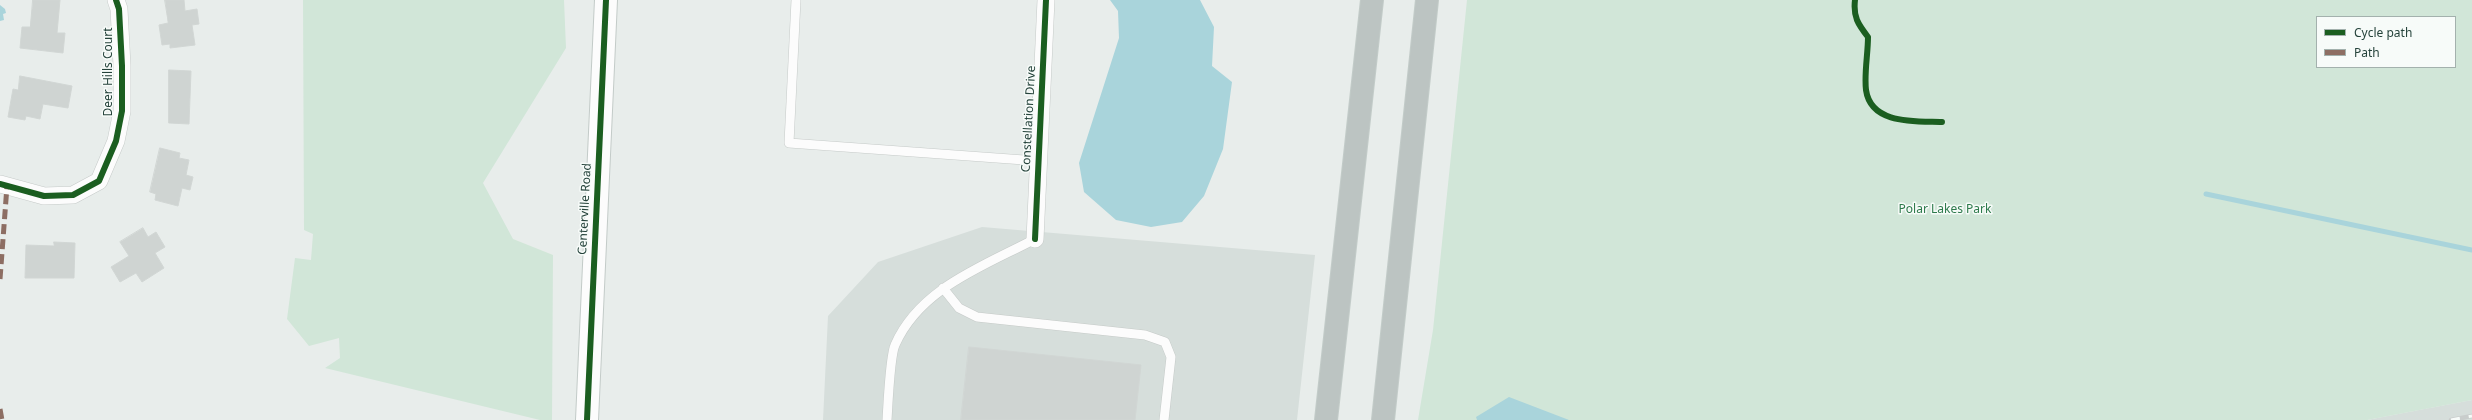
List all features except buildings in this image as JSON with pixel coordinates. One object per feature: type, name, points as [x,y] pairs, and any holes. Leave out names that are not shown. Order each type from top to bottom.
[{"type":"highway","points":[[1326,420],[1372,0]]},
{"type":"highway","points":[[1383,420],[1427,0]]},
{"type":"main road","name":"Centerville Road","points":[[586,420],[606,0]]},
{"type":"street","name":"Deer Hills Court","points":[[0,184],[44,196],[72,195],[99,181],[116,141],[122,111],[122,59],[119,10],[116,0]]},
{"type":"street","name":"Constellation Drive","points":[[1035,239],[1046,0]]},
{"type":"lane","points":[[796,0],[789,143],[1038,161]]},
{"type":"lane","points":[[887,420],[894,345],[918,307],[943,288],[1035,239]]},
{"type":"lane","points":[[943,288],[959,308],[977,317],[1145,335],[1166,342],[1171,357],[1164,420]]},
{"type":"shaded area","points":[[982,227],[1315,255],[1297,420],[823,420],[828,316],[878,262]]},
{"type":"shaded area","points":[[2472,400],[2472,420],[2367,420],[2424,409]]},
{"type":"green space","points":[[303,0],[564,0],[566,48],[483,183],[513,239],[553,255],[552,420],[540,420],[325,368],[340,358],[339,338],[309,346],[287,319],[295,258],[311,260],[313,234],[304,230]]},
{"type":"green space","name":"Polar Lakes Park","points":[[1467,0],[2472,0],[2472,400],[2367,420],[1418,420],[1433,330]]},
{"type":"water","points":[[1110,0],[1200,0],[1214,27],[1212,66],[1232,82],[1223,149],[1204,196],[1182,222],[1151,227],[1116,220],[1084,192],[1079,163],[1119,38],[1118,11]]},
{"type":"water","points":[[0,5],[5,9],[6,13],[3,14],[4,20],[0,21]]},
{"type":"water","points":[[1509,397],[1569,420],[1477,420],[1476,417]]},
{"type":"waterway","points":[[2206,194],[2472,250]]},
{"type":"railway","points":[[2451,420],[2472,416]]},
{"type":"marked path","points":[[0,279],[7,186]]},
{"type":"marked path","points":[[0,409],[2,420]]},
{"type":"cycle path","points":[[0,184],[44,196],[73,195],[99,181],[116,141],[122,111],[122,66],[119,9],[116,0]]},
{"type":"cycle path","points":[[587,420],[606,0]]},
{"type":"cycle path","points":[[1035,239],[1046,0]]},
{"type":"cycle path","points":[[1855,0],[1857,20],[1868,37],[1866,90],[1870,101],[1876,110],[1896,119],[1920,122],[1942,122]]}]
